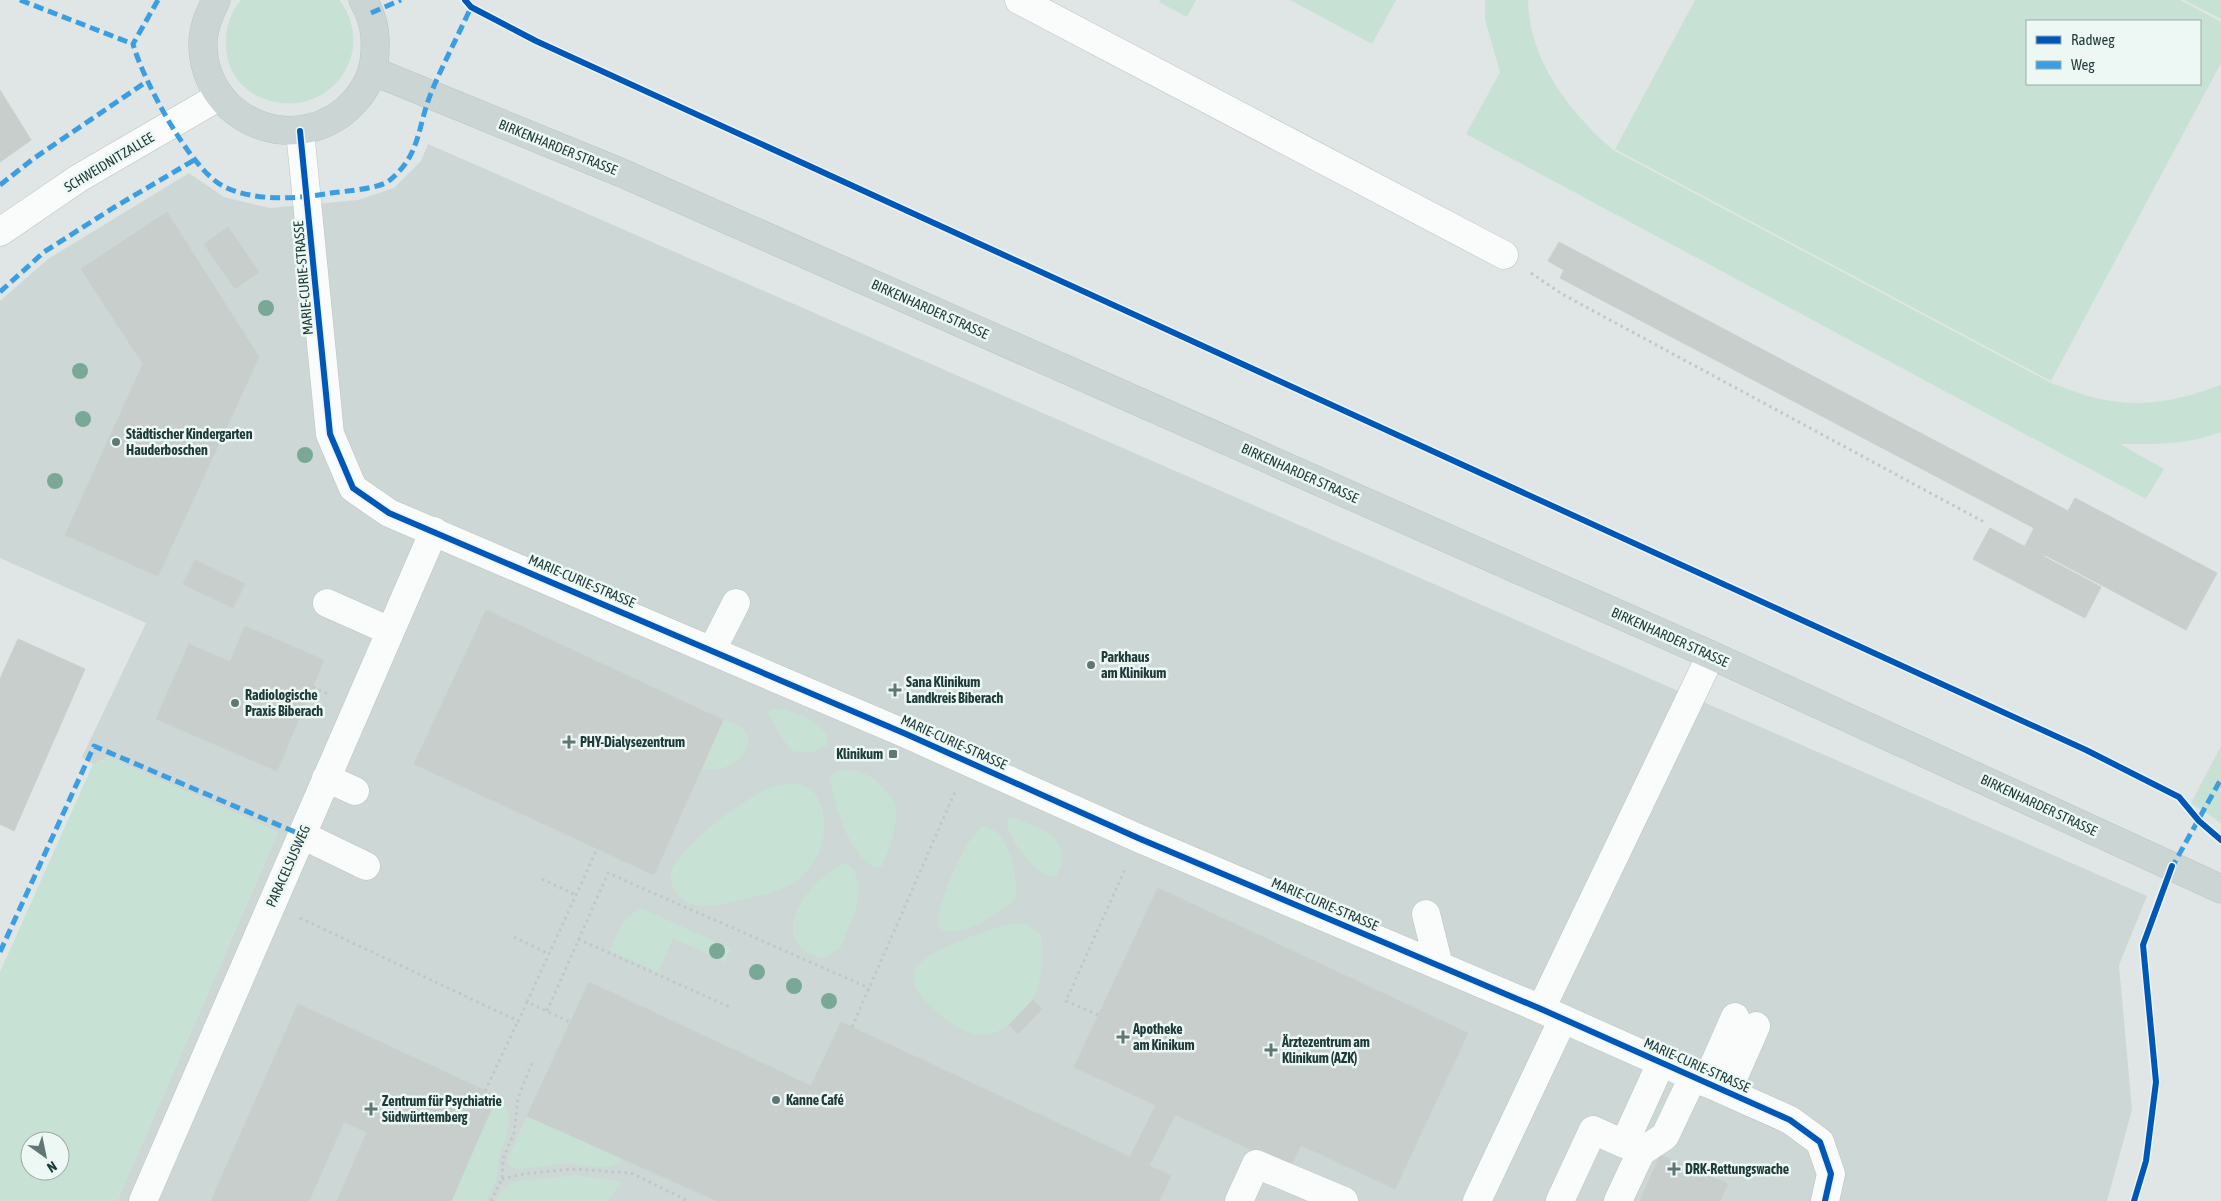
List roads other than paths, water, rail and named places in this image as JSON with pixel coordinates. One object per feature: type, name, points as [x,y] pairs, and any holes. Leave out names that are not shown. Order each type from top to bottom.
[{"type":"main road","points":[[216,0],[206,21],[203,47],[208,72],[220,96],[235,112],[255,124],[277,131],[300,131],[324,124],[345,111],[362,93],[373,71],[377,42],[371,13],[363,0]]},
{"type":"main road","name":"BIRKENHARDER STRASSE","points":[[373,71],[622,173],[1711,655],[2221,889]]},
{"type":"street","points":[[1019,0],[1504,255]]},
{"type":"street","name":"SCHWEIDNITZALLEE","points":[[0,232],[79,178],[220,96]]},
{"type":"street","name":"MARIE-CURIE-STRASSE","points":[[300,131],[330,434],[353,488],[389,513],[712,650],[1138,838],[1552,1014],[1790,1120],[1820,1142],[1830,1174],[1825,1201]]},
{"type":"street","name":"PARACELSUSWEG","points":[[142,1201],[434,531]]},
{"type":"street","points":[[327,602],[390,631]]},
{"type":"street","points":[[712,650],[736,602]]},
{"type":"street","points":[[1477,1201],[1552,1014],[1711,655]]},
{"type":"street","points":[[326,778],[355,790]]},
{"type":"street","points":[[302,835],[366,866]]},
{"type":"street","points":[[1426,914],[1439,966]]},
{"type":"street","points":[[1560,1201],[1592,1130],[1632,1148],[1665,1136],[1709,1084],[1745,1022]]},
{"type":"street","points":[[1618,1201],[1632,1148],[1661,1063]]},
{"type":"street","points":[[1239,1201],[1256,1164],[1344,1201]]},
{"type":"place","name":"Städtischer Kindergarten Hauderboschen","points":[[116,442]]},
{"type":"place","name":"Parkhaus am Klinikum","points":[[1091,665]]},
{"type":"place","name":"Sana Klinikum Landkreis Biberach","points":[[895,690]]},
{"type":"place","name":"Radiologische Praxis Biberach","points":[[235,703]]},
{"type":"place","name":"PHY-Dialysezentrum","points":[[569,742]]},
{"type":"place","name":"Klinikum","points":[[893,754]]},
{"type":"place","name":"Apotheke am Kinikum","points":[[1123,1037]]},
{"type":"place","name":"Ärztezentrum am Klinikum (AZK)","points":[[1271,1050]]},
{"type":"place","name":"Kanne Café","points":[[776,1100]]},
{"type":"place","name":"Zentrum für Psychiatrie Südwürttemberg","points":[[371,1109]]},
{"type":"place","name":"DRK-Rettungswache","points":[[1674,1169]]}]
